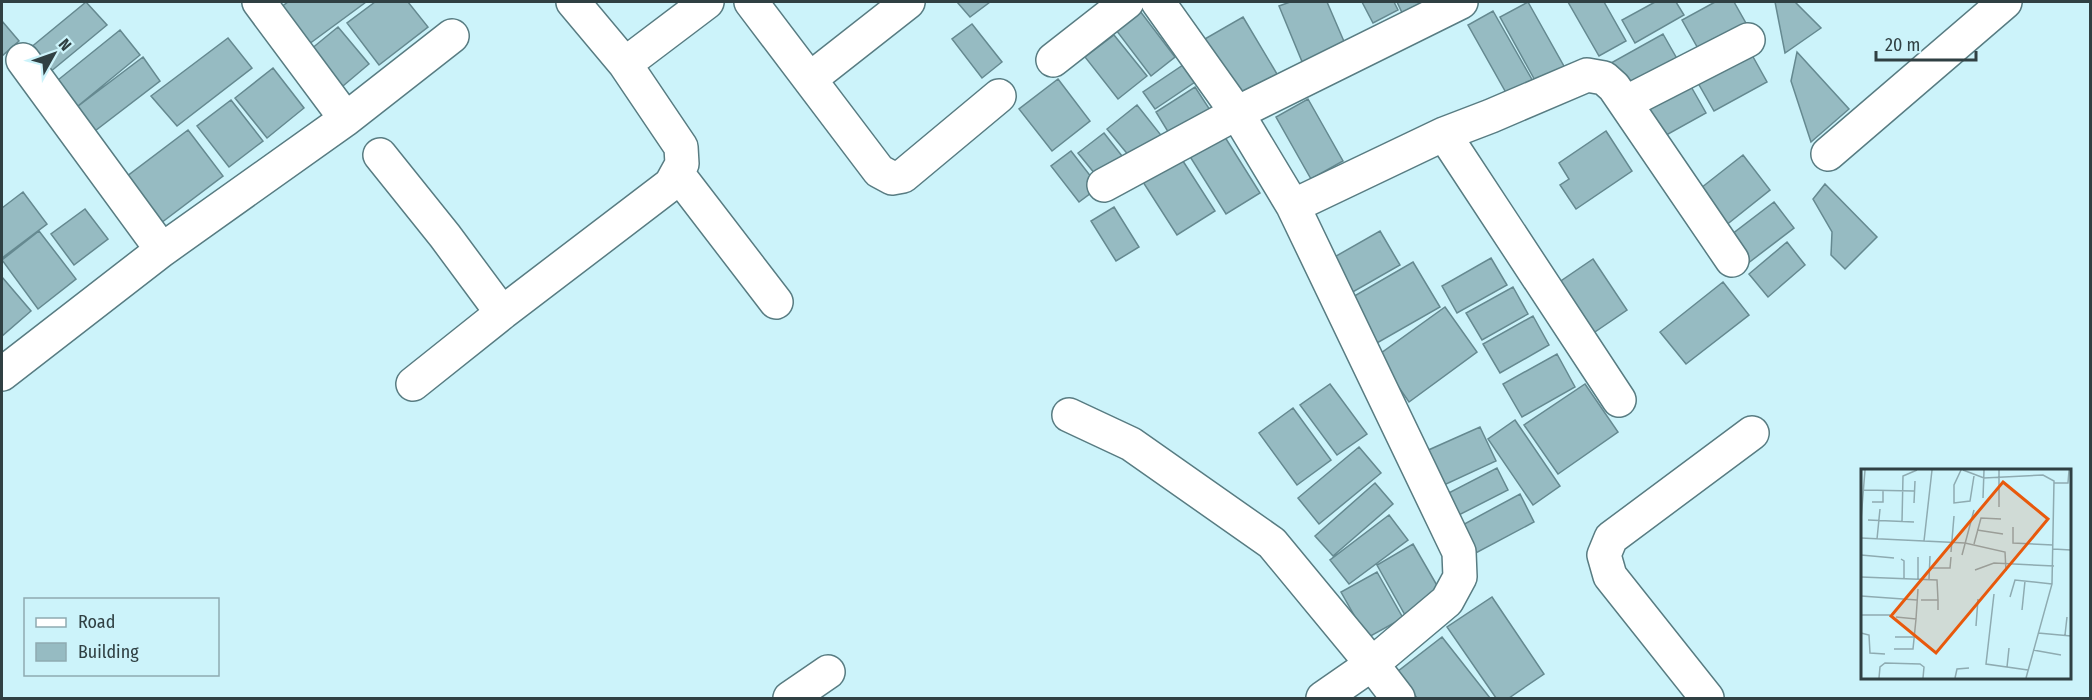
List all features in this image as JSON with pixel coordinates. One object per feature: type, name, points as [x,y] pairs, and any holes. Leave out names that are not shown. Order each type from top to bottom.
[{"type":"street","points":[[259,2],[346,119]]},
{"type":"street","points":[[413,384],[671,184],[682,164],[681,147],[625,64],[573,2]]},
{"type":"street","points":[[625,64],[707,2]]},
{"type":"street","points":[[751,2],[879,171],[892,178],[903,176],[999,96]]},
{"type":"street","points":[[810,79],[908,2]]},
{"type":"street","points":[[1053,60],[1127,2]]},
{"type":"street","points":[[1158,2],[1237,113],[1293,206],[1459,552],[1460,577],[1447,601],[1372,664],[1323,699]]},
{"type":"street","points":[[1104,185],[1237,113],[1461,2]]},
{"type":"street","points":[[1828,154],[2005,2]]},
{"type":"street","points":[[2,374],[162,250],[346,119],[452,36]]},
{"type":"street","points":[[1625,104],[1748,40]]},
{"type":"street","points":[[23,60],[162,250]]},
{"type":"street","points":[[1293,206],[1444,134],[1587,75],[1604,78],[1614,87],[1732,260]]},
{"type":"street","points":[[1444,134],[1619,400]]},
{"type":"street","points":[[380,155],[445,236],[502,313]]},
{"type":"street","points":[[677,172],[776,302]]},
{"type":"street","points":[[1069,415],[1131,444],[1272,543],[1398,699]]},
{"type":"street","points":[[1707,699],[1610,576],[1604,555],[1611,538],[1752,433]]},
{"type":"street","points":[[790,699],[828,672]]},
{"type":"building","points":[[86,2],[107,25],[44,77],[24,53]]},
{"type":"building","points":[[288,2],[366,2],[305,47],[277,10]]},
{"type":"building","points":[[375,2],[408,2],[428,27],[379,65],[347,23]]},
{"type":"building","points":[[957,2],[990,2],[970,17]]},
{"type":"building","points":[[1290,2],[1327,2],[1346,46],[1303,64],[1279,6]]},
{"type":"building","points":[[1362,2],[1394,2],[1398,10],[1373,23]]},
{"type":"building","points":[[1397,2],[1432,2],[1404,17]]},
{"type":"building","points":[[1528,2],[1565,68],[1537,84],[1500,17]]},
{"type":"building","points":[[1568,2],[1604,2],[1626,41],[1599,56]]},
{"type":"building","points":[[1655,2],[1676,2],[1684,15],[1635,43],[1622,20]]},
{"type":"building","points":[[1715,2],[1734,2],[1747,25],[1700,52],[1682,20]]},
{"type":"building","points":[[1775,2],[1795,2],[1821,28],[1785,53]]},
{"type":"building","points":[[1140,11],[1175,57],[1151,76],[1116,30]]},
{"type":"building","points":[[1493,11],[1534,83],[1509,98],[1468,25]]},
{"type":"building","points":[[1243,17],[1280,79],[1240,102],[1203,40]]},
{"type":"building","points":[[2,21],[19,41],[2,56]]},
{"type":"building","points":[[972,24],[1002,62],[982,78],[952,39]]},
{"type":"building","points":[[338,27],[369,64],[337,91],[305,54]]},
{"type":"building","points":[[120,30],[140,55],[73,110],[53,84]]},
{"type":"building","points":[[1663,34],[1680,64],[1628,93],[1611,63]]},
{"type":"building","points":[[1114,35],[1147,76],[1118,99],[1085,57]]},
{"type":"building","points":[[228,38],[252,68],[177,126],[151,96]]},
{"type":"building","points":[[1747,46],[1767,82],[1714,111],[1694,76]]},
{"type":"building","points":[[1797,52],[1849,109],[1811,142],[1791,81]]},
{"type":"building","points":[[143,57],[160,81],[91,134],[73,110]]},
{"type":"building","points":[[1183,65],[1195,82],[1155,109],[1143,92]]},
{"type":"building","points":[[273,68],[304,108],[267,138],[235,98]]},
{"type":"building","points":[[1058,79],[1090,121],[1052,151],[1019,109]]},
{"type":"building","points":[[1689,83],[1706,113],[1661,138],[1645,108]]},
{"type":"building","points":[[1195,87],[1210,110],[1170,135],[1156,112]]},
{"type":"building","points":[[1308,99],[1343,161],[1311,179],[1276,117]]},
{"type":"building","points":[[231,100],[263,141],[229,167],[197,126]]},
{"type":"building","points":[[1137,105],[1164,139],[1134,162],[1107,129]]},
{"type":"building","points":[[188,130],[223,176],[157,226],[122,180]]},
{"type":"building","points":[[1606,131],[1632,171],[1576,209],[1560,185],[1569,179],[1559,163]]},
{"type":"building","points":[[1104,133],[1129,165],[1104,185],[1078,153]]},
{"type":"building","points":[[1223,134],[1260,193],[1226,214],[1189,155]]},
{"type":"building","points":[[1071,151],[1099,187],[1079,202],[1051,166]]},
{"type":"building","points":[[1743,155],[1770,190],[1720,230],[1692,195]]},
{"type":"building","points":[[1181,158],[1215,211],[1177,235],[1143,182]]},
{"type":"building","points":[[1825,184],[1877,237],[1845,269],[1831,255],[1832,232],[1813,199]]},
{"type":"building","points":[[23,192],[47,224],[2,258],[2,208]]},
{"type":"building","points":[[1774,202],[1794,228],[1747,264],[1727,238]]},
{"type":"building","points":[[1114,207],[1139,247],[1116,261],[1091,221]]},
{"type":"building","points":[[85,209],[108,239],[74,265],[51,234]]},
{"type":"building","points":[[39,231],[76,279],[38,309],[2,260]]},
{"type":"building","points":[[1380,231],[1400,265],[1344,297],[1324,263]]},
{"type":"building","points":[[1787,242],[1805,265],[1768,297],[1749,274]]},
{"type":"building","points":[[1491,258],[1507,285],[1457,313],[1442,286]]},
{"type":"building","points":[[1593,259],[1627,310],[1589,336],[1555,285]]},
{"type":"building","points":[[1413,262],[1440,307],[1370,347],[1344,302]]},
{"type":"building","points":[[2,277],[31,311],[2,336]]},
{"type":"building","points":[[1723,282],[1749,315],[1686,364],[1660,332]]},
{"type":"building","points":[[1513,287],[1528,314],[1482,340],[1466,313]]},
{"type":"building","points":[[1445,307],[1477,352],[1409,402],[1377,356]]},
{"type":"building","points":[[1533,316],[1549,345],[1500,373],[1483,344]]},
{"type":"building","points":[[1557,354],[1575,387],[1522,417],[1503,384]]},
{"type":"building","points":[[1330,384],[1367,434],[1337,455],[1300,405]]},
{"type":"building","points":[[1585,384],[1618,432],[1558,474],[1524,425]]},
{"type":"building","points":[[1293,408],[1331,460],[1297,485],[1259,433]]},
{"type":"building","points":[[1515,420],[1560,486],[1533,505],[1488,439]]},
{"type":"building","points":[[1480,427],[1496,461],[1431,491],[1415,456]]},
{"type":"building","points":[[1359,447],[1381,473],[1319,524],[1298,498]]},
{"type":"building","points":[[1497,468],[1508,490],[1447,521],[1437,499]]},
{"type":"building","points":[[1375,483],[1393,504],[1333,556],[1315,536]]},
{"type":"building","points":[[1520,494],[1534,522],[1472,555],[1457,528]]},
{"type":"building","points":[[1389,515],[1408,540],[1349,584],[1330,560]]},
{"type":"building","points":[[1413,544],[1442,594],[1405,615],[1377,565]]},
{"type":"building","points":[[1377,572],[1403,618],[1367,638],[1341,592]]},
{"type":"building","points":[[1492,597],[1544,674],[1509,698],[1496,698],[1447,627]]},
{"type":"building","points":[[1442,637],[1490,698],[1417,698],[1397,672]]}]
